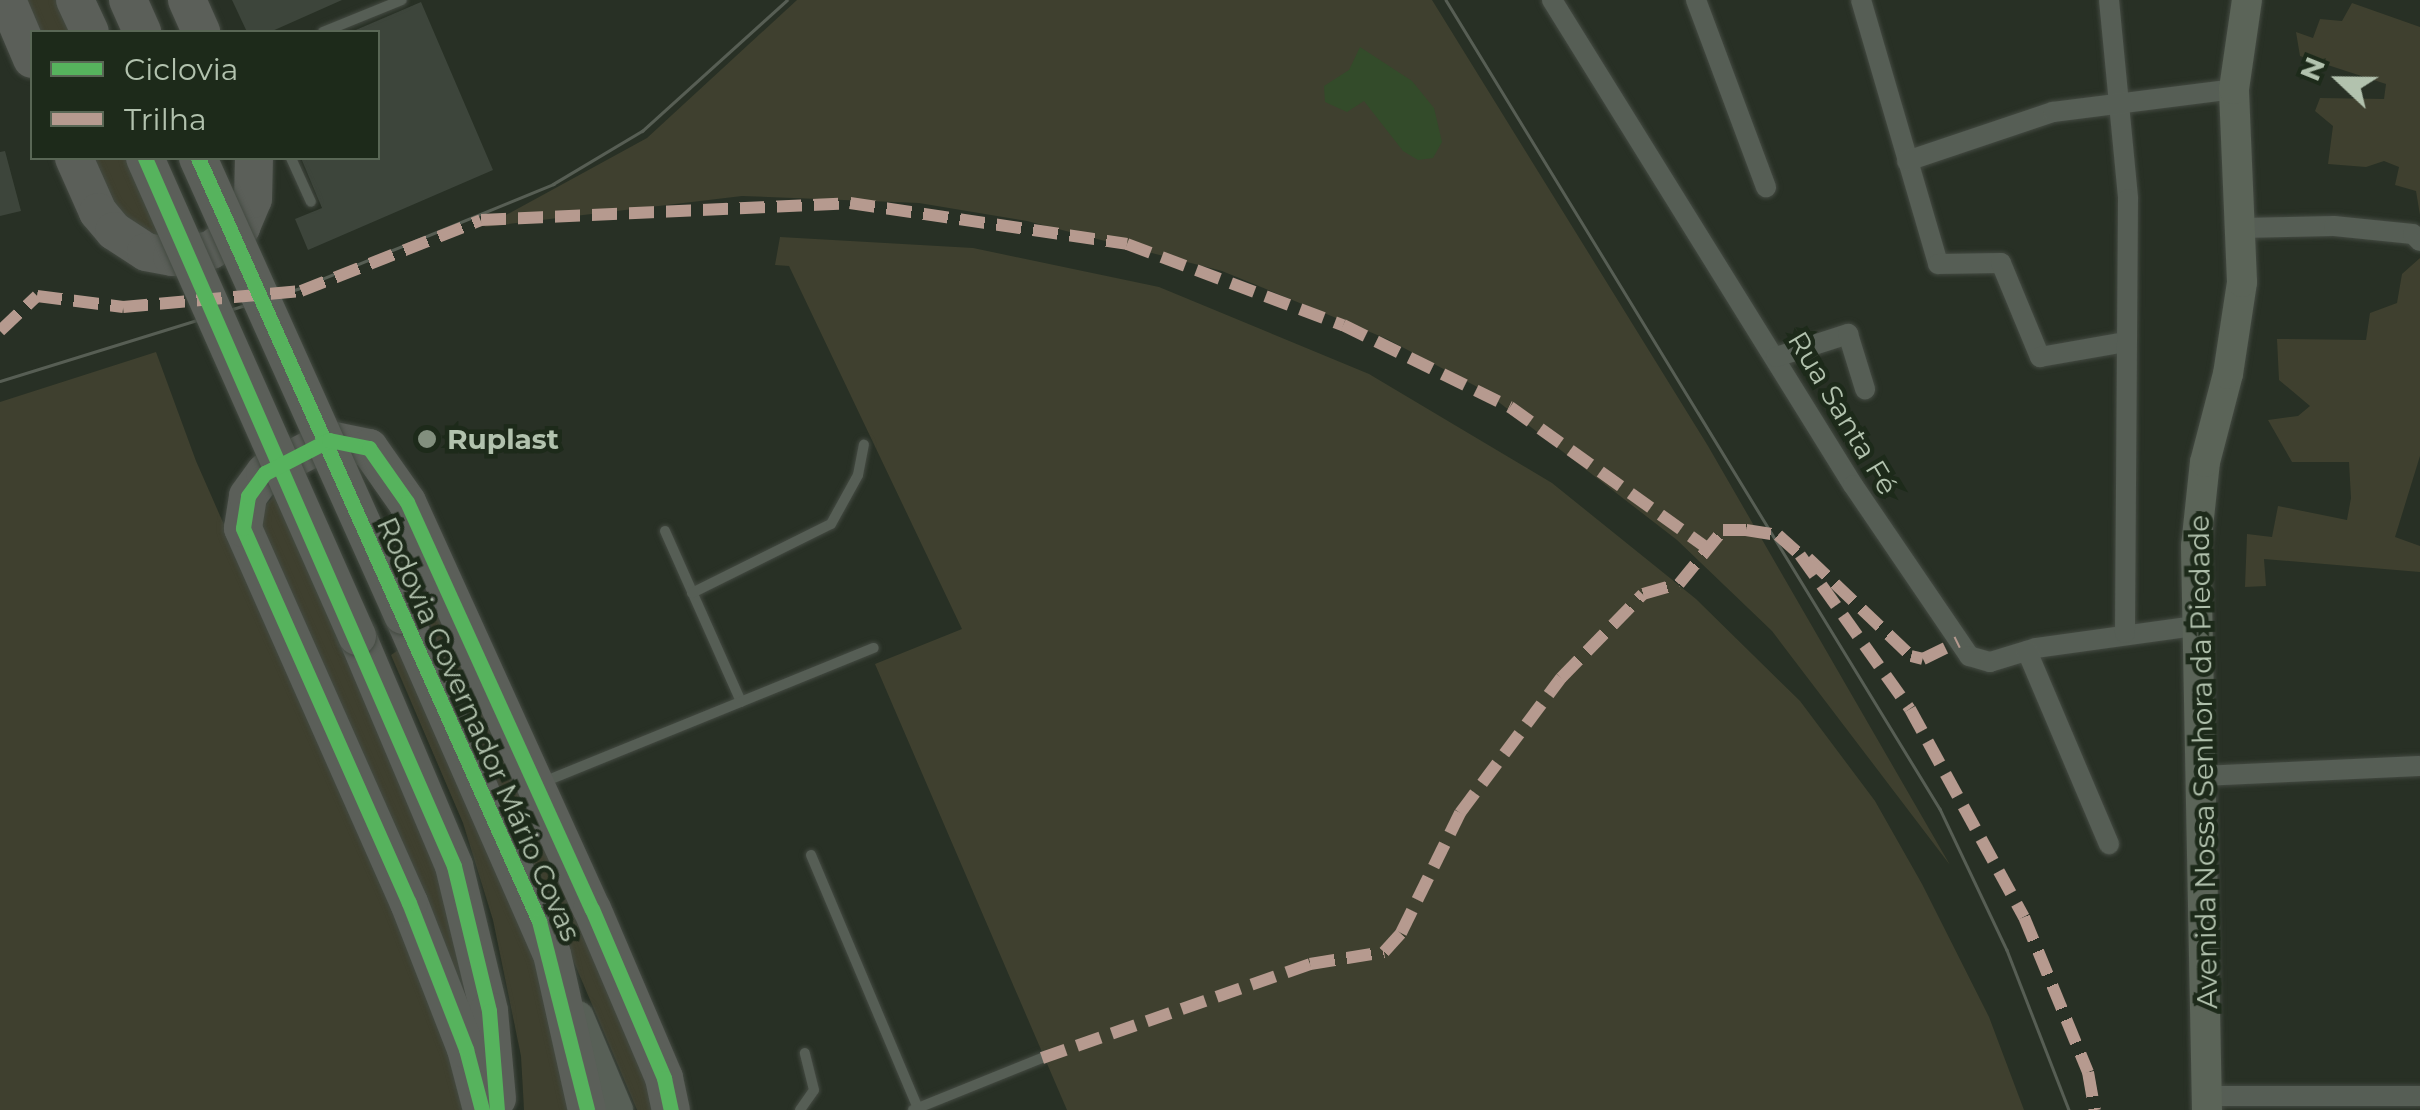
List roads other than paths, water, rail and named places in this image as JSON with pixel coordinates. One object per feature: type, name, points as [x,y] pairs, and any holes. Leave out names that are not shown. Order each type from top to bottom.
[{"type":"highway","points":[[7,0],[30,54]]},
{"type":"highway","points":[[75,0],[89,30]]},
{"type":"highway","points":[[128,0],[141,30]]},
{"type":"highway","points":[[187,0],[200,30]]},
{"type":"highway","points":[[75,160],[98,212],[114,231],[146,252],[172,257],[210,250],[241,226],[253,199],[254,160]]},
{"type":"highway","points":[[146,160],[357,636],[454,866],[489,1011],[497,1110]]},
{"type":"highway","name":"Rodovia Governador Mário Covas","points":[[199,160],[552,954],[587,1110]]},
{"type":"highway","points":[[482,1110],[466,1048],[409,903],[256,568],[244,510],[265,472],[329,440],[356,442],[380,459],[406,502],[664,1078],[671,1110]]},
{"type":"main road","points":[[552,954],[617,1110]]},
{"type":"street","name":"Rua Santa Fé","points":[[1552,0],[1965,652],[1981,663],[2124,634],[2194,626]]},
{"type":"street","points":[[1696,0],[1766,186]]},
{"type":"street","points":[[1860,0],[1936,259],[1946,267],[1980,259],[2001,263],[2040,357],[2125,342]]},
{"type":"street","points":[[2109,0],[2122,100],[2124,634]]},
{"type":"street","name":"Avenida Nossa Senhora da Piedade","points":[[2208,1103],[2194,626],[2198,507],[2238,322],[2242,228],[2234,89],[2247,0]]},
{"type":"street","points":[[1907,161],[2041,116],[2122,100],[2234,89]]},
{"type":"street","points":[[2242,228],[2334,226],[2414,234],[2420,241]]},
{"type":"street","points":[[1776,356],[1848,334],[1865,389]]},
{"type":"street","points":[[2027,651],[2109,844]]},
{"type":"street","points":[[2201,776],[2420,766]]},
{"type":"street","points":[[2208,1103],[2330,1103],[2420,1096]]},
{"type":"lane","points":[[328,30],[402,0]]},
{"type":"lane","points":[[293,160],[311,202]]},
{"type":"lane","points":[[692,593],[831,524],[858,475],[864,444]]},
{"type":"lane","points":[[665,531],[741,702]]},
{"type":"lane","points":[[536,786],[874,648]]},
{"type":"lane","points":[[811,855],[915,1109],[1042,1058]]},
{"type":"lane","points":[[800,1110],[814,1090],[805,1052]]},
{"type":"tram line","points":[[0,381],[300,288],[553,184],[642,131],[787,0]]},
{"type":"tram line","points":[[1446,0],[1940,809],[2007,950],[2069,1110]]},
{"type":"place","name":"Ruplast","points":[[427,439]]}]
